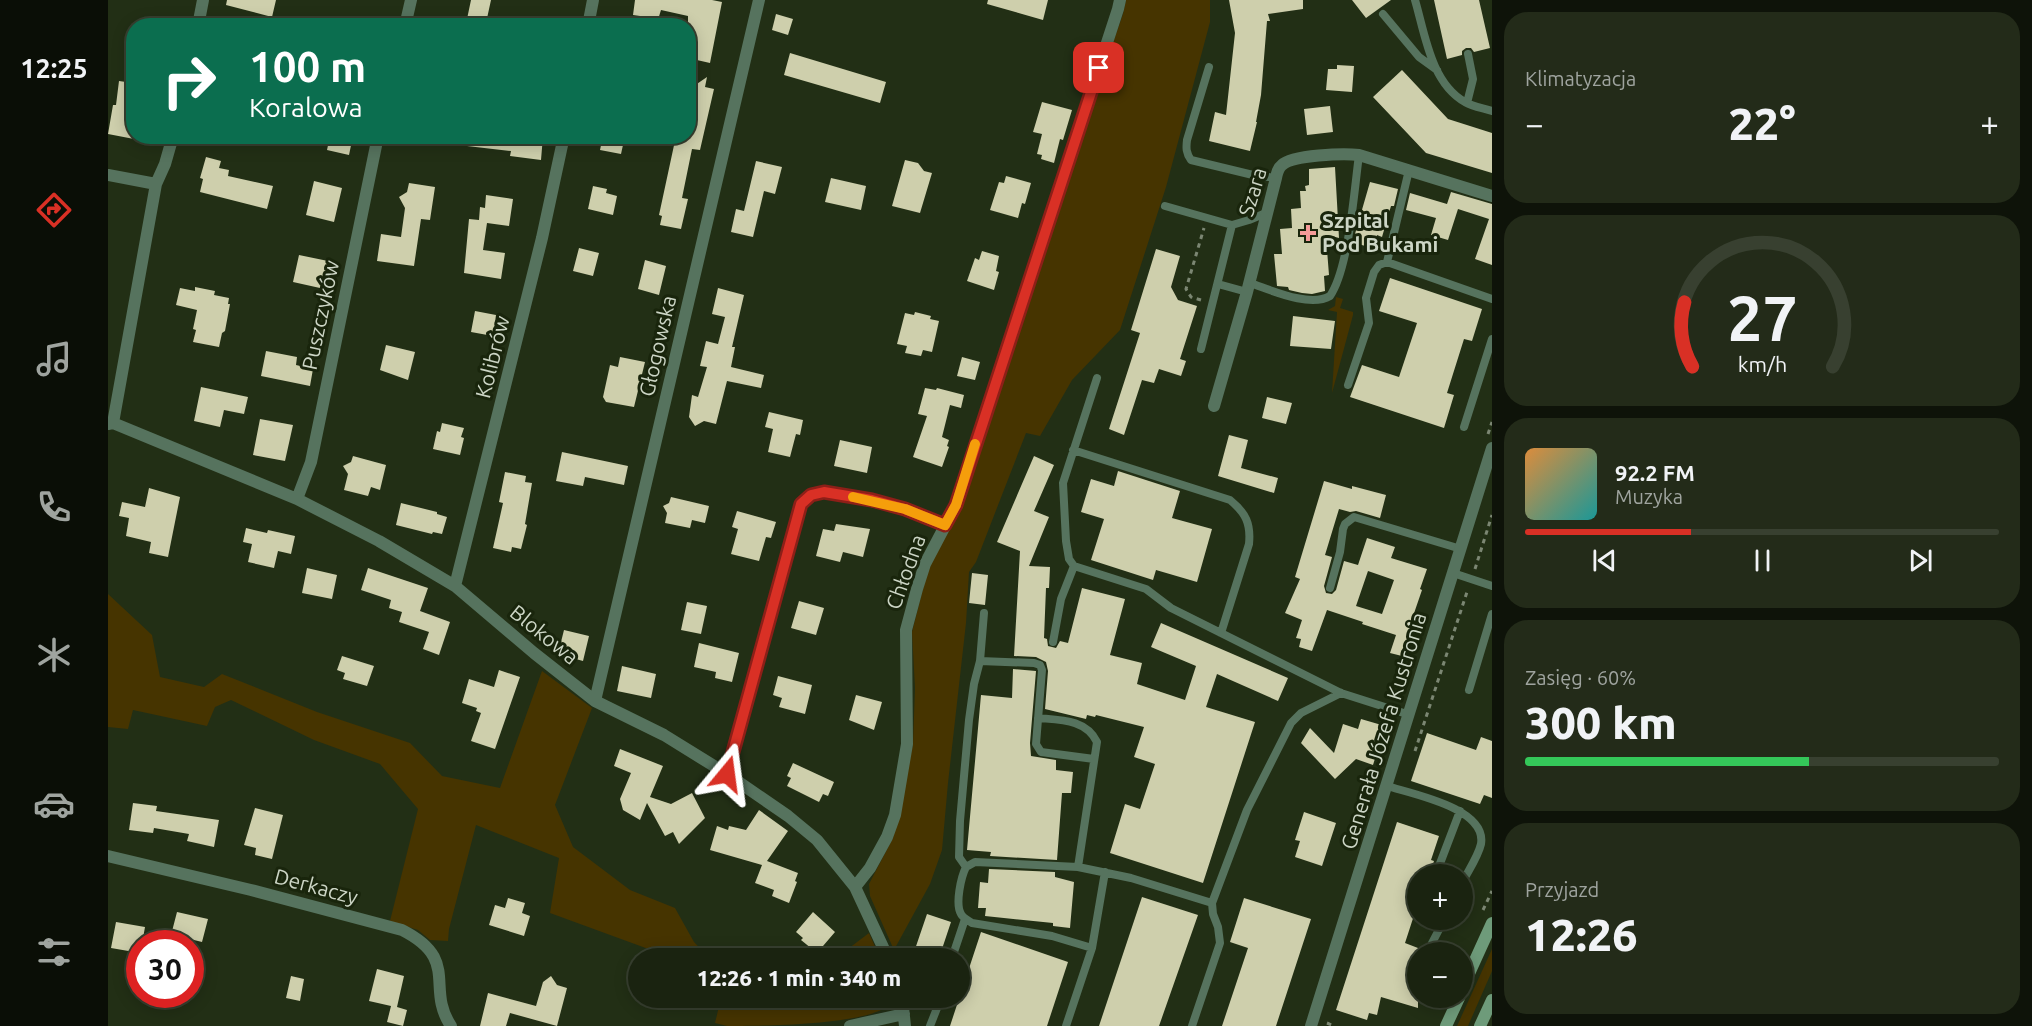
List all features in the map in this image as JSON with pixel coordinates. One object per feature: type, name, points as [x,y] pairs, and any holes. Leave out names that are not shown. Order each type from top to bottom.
[{"type":"main road","points":[[1473,965],[1492,923]]},
{"type":"main road","points":[[1480,1026],[1492,1000]]},
{"type":"main road","points":[[1446,1026],[1454,1008]]},
{"type":"street","points":[[200,18],[203,0]]},
{"type":"street","points":[[407,18],[411,0]]},
{"type":"street","points":[[590,18],[593,0]]},
{"type":"street","name":"Głogowska","points":[[596,701],[759,0]]},
{"type":"street","name":"Chłodna","points":[[855,887],[870,868],[887,837],[895,814],[907,744],[906,630],[925,564],[956,505],[1067,170],[1120,0]]},
{"type":"street","points":[[111,424],[156,184],[171,144]]},
{"type":"street","name":"Puszczyków","points":[[297,499],[310,462],[376,144]]},
{"type":"street","name":"Kolibrów","points":[[454,586],[542,238],[562,144]]},
{"type":"street","name":"Szara","points":[[1214,406],[1280,166],[1293,159],[1359,155],[1492,196]]},
{"type":"street","points":[[108,175],[156,184]]},
{"type":"street","name":"Blokowa","points":[[111,424],[297,499],[379,541],[454,586],[596,701],[664,735],[727,774],[788,816],[817,840],[855,887],[883,948]]},
{"type":"street","name":"Generała Józefa Kustronia","points":[[1311,1026],[1492,448]]},
{"type":"street","points":[[727,774],[801,504],[817,492],[824,492],[872,500],[926,516],[945,525]]},
{"type":"street","name":"Derkaczy","points":[[108,856],[251,890],[402,930],[419,939],[436,960],[440,975],[442,1008],[451,1026]]},
{"type":"street","points":[[850,1026],[904,1020]]},
{"type":"lane","points":[[1414,0],[1437,70],[1450,90],[1467,104],[1492,109]]},
{"type":"lane","points":[[1383,14],[1419,57],[1437,70]]},
{"type":"lane","points":[[1467,104],[1473,79],[1468,54]]},
{"type":"lane","points":[[1209,67],[1187,140],[1188,157],[1191,160],[1253,175],[1276,178]]},
{"type":"lane","points":[[1218,284],[1248,287],[1295,298],[1318,300],[1330,297],[1340,273],[1347,239],[1359,155]]},
{"type":"lane","points":[[1387,262],[1409,170]]},
{"type":"lane","points":[[1165,206],[1232,225],[1266,213]]},
{"type":"lane","points":[[1201,348],[1232,225]]},
{"type":"lane","points":[[1348,384],[1369,323],[1366,298],[1379,265],[1387,262],[1492,299]]},
{"type":"lane","points":[[1464,427],[1492,339]]},
{"type":"lane","points":[[1097,378],[1063,483],[1066,541],[1069,559],[1074,566],[1146,588],[1171,608],[1341,693],[1410,715]]},
{"type":"lane","points":[[1074,450],[1230,500],[1240,507],[1251,531],[1250,544],[1221,633]]},
{"type":"lane","points":[[1330,588],[1340,552],[1343,529],[1345,524],[1354,517],[1461,549]]},
{"type":"lane","points":[[1053,642],[1061,600],[1074,566]]},
{"type":"lane","points":[[1454,573],[1492,585]]},
{"type":"lane","points":[[966,867],[959,857],[960,821],[969,720],[980,661],[984,612]]},
{"type":"lane","points":[[1469,690],[1492,614]]},
{"type":"lane","points":[[980,661],[1040,665],[1036,744],[1041,752],[1094,759]]},
{"type":"lane","points":[[1191,1026],[1220,943],[1212,903],[1247,810],[1291,723],[1301,713],[1341,693]]},
{"type":"lane","points":[[1038,718],[1080,725],[1090,731],[1097,742],[1078,867]]},
{"type":"lane","points":[[1387,786],[1460,811],[1474,822],[1481,841],[1472,864]]},
{"type":"lane","points":[[1440,864],[1460,811]]},
{"type":"lane","points":[[1092,948],[1052,936],[972,923],[965,919],[958,907],[960,879],[966,867],[975,862],[1078,867],[1106,872],[1212,903]]},
{"type":"lane","points":[[1066,1026],[1092,948],[1106,872]]},
{"type":"lane","points":[[955,948],[965,919]]},
{"type":"lane","points":[[930,1026],[936,1008]]},
{"type":"path","points":[[1207,218],[1186,289],[1191,297],[1214,303]]},
{"type":"path","points":[[1325,1022],[1334,1026]]},
{"type":"shaded area","points":[[1126,0],[1210,0],[1210,22],[1166,187],[1120,330],[1072,380],[1040,436],[1026,433],[976,562],[969,572],[966,623],[942,850],[930,884],[893,948],[870,896],[869,884],[893,838],[913,744],[915,688],[912,632],[927,573]]},
{"type":"shaded area","points":[[1336,297],[1343,299],[1340,308],[1353,312],[1353,315],[1332,393],[1337,312],[1328,310],[1335,306]]},
{"type":"shaded area","points":[[108,594],[152,635],[160,677],[204,687],[222,674],[317,712],[410,743],[442,776],[500,788],[542,671],[592,708],[555,805],[573,847],[630,890],[675,908],[700,948],[646,948],[550,913],[559,858],[476,825],[449,929],[448,941],[430,940],[418,930],[390,921],[418,809],[380,764],[314,740],[231,700],[215,707],[207,726],[133,710],[128,729],[108,727]]},
{"type":"shaded area","points":[[869,933],[876,948],[849,948]]},
{"type":"shaded area","points":[[1492,949],[1492,971],[1468,1026],[1457,1026],[1465,1008],[1473,1008],[1473,991]]},
{"type":"shaded area","points":[[719,1008],[884,1008],[870,1014],[819,1023],[727,1026],[715,1023]]},
{"type":"building","points":[[227,0],[276,0],[272,17],[226,5]]},
{"type":"building","points":[[471,0],[491,0],[487,18],[467,18]]},
{"type":"building","points":[[635,0],[722,2],[710,63],[696,60],[696,18],[661,10],[658,18],[640,18],[640,16],[633,15]]},
{"type":"building","points":[[988,0],[1048,0],[1043,20],[987,4]]},
{"type":"building","points":[[1229,0],[1303,0],[1303,9],[1268,14],[1270,21],[1267,21],[1261,95],[1250,151],[1209,141],[1215,112],[1226,115],[1235,33]]},
{"type":"building","points":[[1352,0],[1391,0],[1366,18]]},
{"type":"building","points":[[1434,0],[1479,0],[1490,48],[1474,52],[1471,48],[1466,48],[1462,51],[1462,55],[1447,59]]},
{"type":"building","points":[[776,14],[793,19],[788,35],[772,30]]},
{"type":"building","points":[[790,53],[886,82],[880,103],[784,75]]},
{"type":"building","points":[[1337,65],[1354,66],[1352,92],[1326,90],[1328,69],[1337,69]]},
{"type":"building","points":[[1402,70],[1448,119],[1492,133],[1492,173],[1426,153],[1373,97]]},
{"type":"building","points":[[707,77],[705,87],[714,89],[700,150],[692,149],[682,198],[688,199],[681,229],[660,225],[662,216],[659,215],[674,144],[696,144],[696,85]]},
{"type":"building","points":[[119,81],[126,82],[126,137],[108,134],[113,105],[116,105]]},
{"type":"building","points":[[1042,102],[1072,110],[1063,140],[1060,139],[1054,163],[1041,159],[1042,155],[1037,154],[1042,134],[1033,132]]},
{"type":"building","points":[[1330,106],[1333,132],[1307,135],[1304,109]]},
{"type":"building","points":[[328,144],[351,144],[349,155],[327,150]]},
{"type":"building","points":[[467,144],[542,144],[541,160],[510,156],[511,151],[467,146]]},
{"type":"building","points":[[601,144],[623,144],[621,154],[600,150]]},
{"type":"building","points":[[206,157],[221,161],[219,168],[229,170],[228,176],[273,186],[267,209],[200,192],[203,179],[200,178]]},
{"type":"building","points":[[905,160],[918,163],[924,171],[932,173],[920,213],[892,206]]},
{"type":"building","points":[[756,161],[782,167],[775,194],[764,191],[753,237],[731,232],[736,209],[744,211]]},
{"type":"building","name":"Szpital Pod Bukami","points":[[1335,167],[1339,238],[1328,235],[1326,237],[1329,275],[1324,276],[1325,291],[1312,294],[1302,293],[1289,290],[1288,287],[1277,286],[1274,254],[1282,254],[1280,229],[1292,228],[1291,209],[1301,208],[1300,191],[1306,191],[1305,186],[1309,185],[1309,169]]},
{"type":"building","points":[[1006,176],[1031,183],[1018,218],[990,210],[999,182],[1004,183]]},
{"type":"building","points":[[831,178],[866,186],[861,210],[825,202]]},
{"type":"building","points":[[314,181],[342,188],[334,222],[306,215]]},
{"type":"building","points":[[1370,182],[1398,189],[1382,237],[1377,235],[1373,248],[1358,244],[1361,234],[1355,234]]},
{"type":"building","points":[[409,183],[435,187],[430,220],[421,219],[414,266],[377,261],[381,234],[401,237],[405,208],[399,197],[407,192]]},
{"type":"building","points":[[593,186],[607,189],[606,193],[617,196],[613,215],[588,209]]},
{"type":"building","points":[[1451,192],[1492,204],[1492,265],[1475,259],[1489,219],[1458,209],[1448,240],[1431,235],[1436,218],[1406,210],[1410,193],[1447,204]]},
{"type":"building","points":[[486,195],[513,199],[509,226],[487,223],[483,250],[505,253],[501,279],[464,273],[469,219],[479,220],[480,207],[485,208]]},
{"type":"building","points":[[579,248],[599,253],[593,276],[573,271]]},
{"type":"building","points":[[1156,249],[1180,256],[1171,287],[1178,300],[1197,306],[1180,359],[1186,361],[1181,376],[1159,369],[1154,383],[1142,380],[1124,435],[1109,429],[1140,333],[1131,330]]},
{"type":"building","points":[[982,251],[999,256],[996,271],[999,272],[994,290],[967,281],[975,258],[979,260]]},
{"type":"building","points":[[299,255],[328,261],[325,278],[322,278],[320,288],[293,282]]},
{"type":"building","points":[[645,260],[666,266],[659,295],[638,289]]},
{"type":"building","points":[[1390,278],[1482,309],[1472,341],[1464,339],[1447,393],[1454,395],[1444,428],[1350,397],[1362,365],[1399,377],[1417,323],[1379,311]]},
{"type":"building","points":[[195,287],[215,291],[214,295],[229,298],[225,331],[222,333],[219,347],[193,342],[197,310],[176,305],[180,288],[195,291]]},
{"type":"building","points":[[718,288],[744,295],[732,347],[735,347],[731,367],[764,375],[761,388],[727,381],[716,424],[704,421],[695,426],[689,417],[692,395],[698,397],[707,367],[700,366],[706,341],[718,344],[725,317],[712,314]]},
{"type":"building","points":[[475,311],[496,315],[493,336],[471,332]]},
{"type":"building","points":[[915,312],[931,316],[930,319],[939,321],[932,352],[923,350],[921,356],[905,353],[907,346],[897,344],[905,313],[914,315]]},
{"type":"building","points":[[1293,316],[1335,321],[1331,349],[1290,346]]},
{"type":"building","points":[[386,345],[415,352],[408,380],[380,370]]},
{"type":"building","points":[[266,351],[297,357],[296,365],[313,369],[310,386],[261,376]]},
{"type":"building","points":[[620,357],[645,362],[634,407],[606,402],[603,397],[610,365],[618,367]]},
{"type":"building","points":[[962,357],[980,362],[975,380],[957,376]]},
{"type":"building","points":[[201,387],[248,397],[244,414],[224,410],[220,427],[194,421]]},
{"type":"building","points":[[925,388],[936,390],[937,388],[964,395],[961,408],[950,405],[942,437],[949,440],[947,446],[949,447],[942,467],[913,457],[927,416],[918,414]]},
{"type":"building","points":[[1267,397],[1292,403],[1286,424],[1262,418]]},
{"type":"building","points":[[769,412],[803,420],[800,435],[796,434],[790,457],[768,452],[773,429],[765,427]]},
{"type":"building","points":[[260,419],[293,425],[285,461],[253,455]]},
{"type":"building","points":[[442,423],[464,428],[460,455],[433,449],[437,431],[440,432]]},
{"type":"building","points":[[1229,435],[1248,440],[1241,468],[1278,478],[1274,493],[1218,476]]},
{"type":"building","points":[[840,440],[872,447],[867,473],[834,466]]},
{"type":"building","points":[[562,452],[628,466],[624,485],[585,477],[583,486],[556,481]]},
{"type":"building","points":[[353,456],[386,465],[380,490],[371,487],[368,496],[344,490],[348,474],[343,466],[351,462]]},
{"type":"building","points":[[1034,456],[1054,465],[1034,511],[1049,517],[1029,566],[1050,567],[1049,588],[1046,588],[1044,638],[1047,639],[1048,646],[1056,648],[1060,641],[1068,643],[1082,588],[1125,599],[1110,655],[1142,663],[1137,684],[1185,700],[1196,666],[1151,647],[1161,623],[1288,678],[1278,701],[1217,674],[1206,707],[1255,722],[1203,883],[1110,853],[1125,804],[1140,809],[1155,764],[1134,757],[1144,727],[1096,715],[1095,717],[1087,715],[1086,719],[1045,709],[1048,671],[1046,662],[1036,657],[1014,656],[1020,551],[997,542]]},
{"type":"building","points":[[1118,471],[1180,491],[1172,518],[1212,529],[1197,582],[1156,570],[1153,580],[1091,560],[1104,519],[1081,512],[1091,479],[1114,486]]},
{"type":"building","points":[[505,472],[526,476],[525,482],[532,483],[525,524],[527,525],[521,549],[512,547],[511,552],[493,548],[503,503],[499,502]]},
{"type":"building","points":[[1324,481],[1386,495],[1380,518],[1339,509],[1325,555],[1332,557],[1324,586],[1326,593],[1332,594],[1336,590],[1344,561],[1358,565],[1367,538],[1395,547],[1391,558],[1427,569],[1411,622],[1416,624],[1406,657],[1390,653],[1396,635],[1327,610],[1312,651],[1299,647],[1301,639],[1296,638],[1302,620],[1285,613],[1300,579],[1295,577]],"holes":[[[1368,571],[1394,580],[1382,614],[1356,606]]]},
{"type":"building","points":[[149,488],[180,497],[168,557],[149,553],[151,542],[126,536],[129,518],[119,516],[122,502],[145,507]]},
{"type":"building","points":[[671,497],[709,506],[705,523],[692,520],[690,528],[665,523],[667,513],[663,506],[669,503]]},
{"type":"building","points":[[401,503],[437,512],[447,517],[442,534],[433,532],[432,534],[396,525]]},
{"type":"building","points":[[737,511],[776,522],[771,538],[766,537],[759,561],[731,554],[738,529],[732,527]]},
{"type":"building","points":[[836,524],[870,529],[863,557],[843,552],[840,562],[816,556],[823,529],[834,531]]},
{"type":"building","points":[[246,528],[295,536],[291,554],[278,551],[274,568],[248,562],[252,544],[243,542]]},
{"type":"building","points":[[307,568],[337,575],[332,599],[302,593]]},
{"type":"building","points":[[368,568],[428,588],[420,611],[450,622],[439,655],[423,649],[429,632],[399,622],[402,612],[389,608],[391,600],[361,590]]},
{"type":"building","points":[[972,573],[988,575],[985,605],[969,603]]},
{"type":"building","points":[[799,601],[824,608],[816,635],[791,628]]},
{"type":"building","points":[[687,602],[707,606],[701,634],[681,630]]},
{"type":"building","points":[[564,630],[589,636],[583,661],[558,654]]},
{"type":"building","points":[[699,643],[739,653],[732,682],[715,678],[716,672],[694,667]]},
{"type":"building","points":[[342,656],[374,666],[367,686],[343,679],[345,673],[337,670]]},
{"type":"building","points":[[622,666],[656,674],[651,698],[617,691]]},
{"type":"building","points":[[1013,669],[1036,671],[1031,756],[1056,760],[1056,770],[1073,772],[1071,793],[1062,793],[1057,860],[990,856],[991,852],[967,850],[981,695],[1012,698]]},
{"type":"building","points":[[499,670],[520,677],[495,749],[471,741],[481,713],[476,711],[477,708],[462,703],[469,679],[494,687]]},
{"type":"building","points":[[778,676],[812,685],[805,714],[779,707],[782,698],[773,695]]},
{"type":"building","points":[[856,695],[882,702],[874,730],[849,720]]},
{"type":"building","points":[[1361,719],[1385,726],[1373,765],[1356,759],[1335,779],[1301,743],[1310,728],[1334,753],[1343,724],[1358,729]]},
{"type":"building","points":[[1427,733],[1476,750],[1481,737],[1492,741],[1492,798],[1484,795],[1480,804],[1411,781]]},
{"type":"building","points":[[620,749],[663,766],[650,797],[671,804],[692,793],[705,818],[679,844],[673,832],[665,836],[647,803],[640,820],[623,810],[620,799],[631,773],[614,766]]},
{"type":"building","points":[[793,763],[834,782],[828,796],[823,794],[819,802],[787,786],[791,778],[787,776]]},
{"type":"building","points":[[133,803],[157,806],[156,811],[219,820],[214,847],[187,841],[189,834],[154,828],[153,833],[129,830]]},
{"type":"building","points":[[255,808],[283,815],[272,859],[255,855],[256,848],[244,845]]},
{"type":"building","points":[[759,810],[788,831],[767,861],[798,873],[789,903],[772,896],[774,890],[755,883],[762,865],[710,850],[717,826],[728,830],[729,826],[746,830]]},
{"type":"building","points":[[1304,812],[1336,823],[1322,866],[1295,857],[1300,841],[1295,840]]},
{"type":"building","points":[[1397,822],[1439,836],[1431,860],[1434,861],[1433,864],[1407,864],[1407,930],[1409,930],[1405,943],[1407,944],[1407,1005],[1381,997],[1377,1015],[1369,1013],[1367,1020],[1336,1010]]},
{"type":"building","points":[[989,869],[1055,872],[1055,877],[1074,882],[1070,928],[1053,926],[1053,923],[985,916],[986,908],[978,908],[980,882],[988,883]]},
{"type":"building","points":[[1142,897],[1198,915],[1159,1026],[1099,1026]]},
{"type":"building","points":[[508,898],[525,903],[522,913],[530,916],[524,936],[489,925],[495,905],[505,908]]},
{"type":"building","points":[[1244,898],[1311,919],[1276,1026],[1222,1026],[1248,948],[1230,942]]},
{"type":"building","points":[[177,912],[208,919],[204,934],[204,930],[172,930]]},
{"type":"building","points":[[813,912],[835,932],[821,948],[811,948],[796,932]]},
{"type":"building","points":[[927,914],[951,922],[942,948],[915,948]]},
{"type":"building","points":[[116,922],[145,927],[144,930],[126,930],[126,951],[111,948]]},
{"type":"building","points":[[981,932],[1068,962],[1047,1026],[950,1026],[956,1008],[970,1008],[970,965]]},
{"type":"building","points":[[377,969],[404,976],[397,1007],[407,1010],[403,1026],[387,1022],[391,1006],[369,1001]]},
{"type":"building","points":[[291,976],[304,979],[300,1001],[286,998]]},
{"type":"building","points":[[551,976],[557,985],[567,988],[557,1026],[510,1013],[506,1026],[480,1026],[488,993],[536,1006],[543,982]]},
{"type":"slow traffic","points":[[853,497],[905,509],[945,525],[956,505],[975,444]]},
{"type":"place","name":"Szpital Pod Bukami","points":[[1308,233]]},
{"type":"route","points":[[727,774],[801,504],[811,495],[824,492],[872,500],[926,516],[945,525],[956,505],[1099,68]]}]
